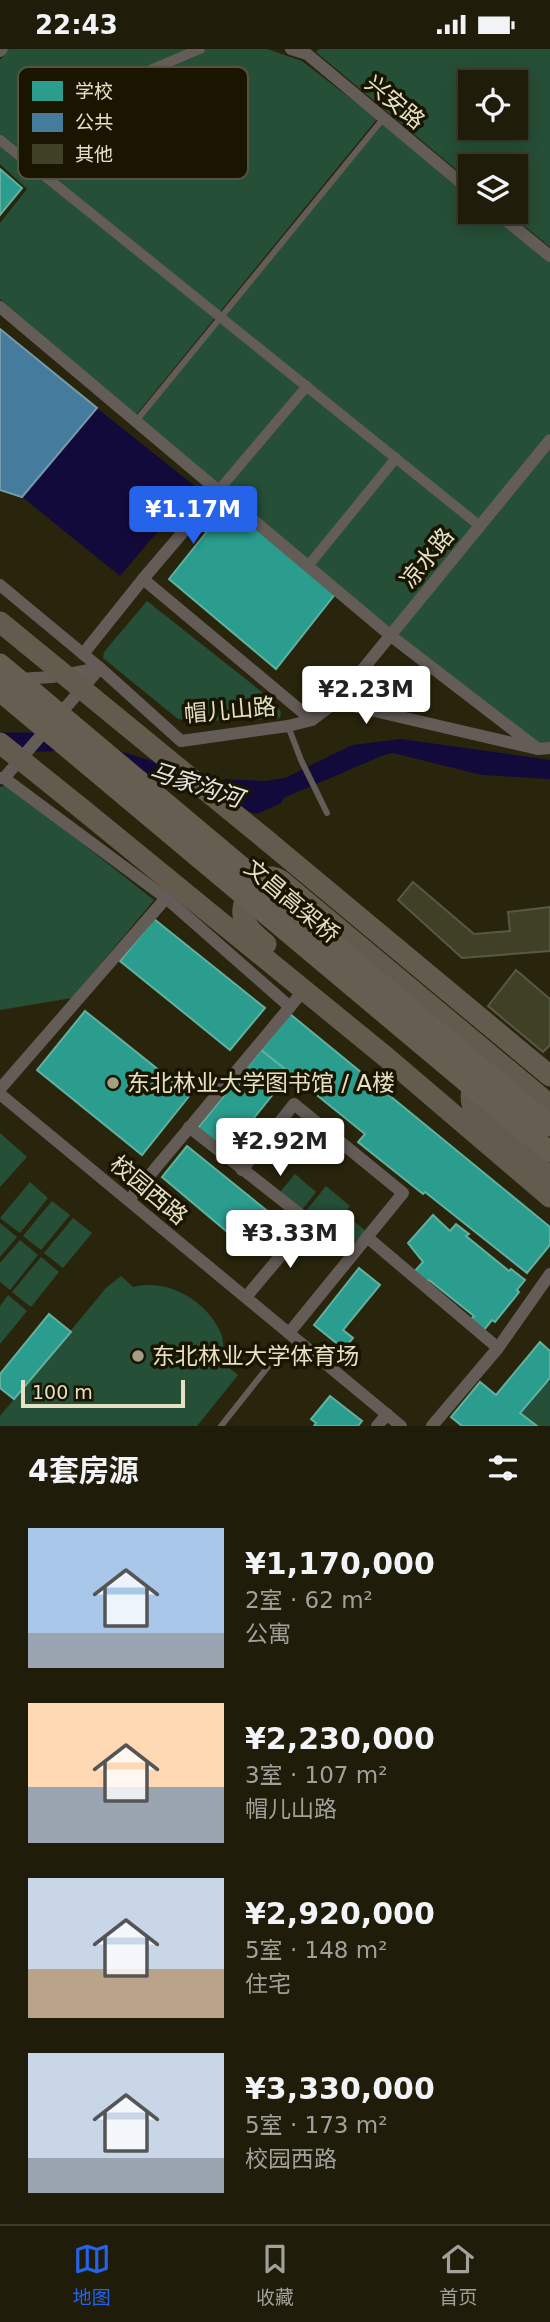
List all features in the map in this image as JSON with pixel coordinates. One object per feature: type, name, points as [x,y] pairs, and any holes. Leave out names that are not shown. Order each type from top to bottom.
[{"type":"highway","name":"文昌高架桥","points":[[0,664],[550,1126]]},
{"type":"highway","name":"文昌高架桥","points":[[0,691],[550,1152]]},
{"type":"main road","points":[[0,622],[543,1070]]},
{"type":"main road","points":[[0,743],[386,1057],[550,1197]]},
{"type":"main road","points":[[386,1057],[349,1011],[261,939],[244,921],[243,905],[260,881],[274,877],[291,888],[550,1105]]},
{"type":"main road","points":[[543,1070],[500,1058],[484,1067],[470,1094],[473,1110],[479,1118],[550,1177]]},
{"type":"street","points":[[157,67],[200,49]]},
{"type":"street","name":"兴安路","points":[[291,49],[307,54],[458,180]]},
{"type":"street","points":[[0,140],[18,154]]},
{"type":"street","points":[[49,179],[480,526]]},
{"type":"street","points":[[511,224],[550,255]]},
{"type":"street","points":[[0,307],[391,636],[544,748]]},
{"type":"street","points":[[83,654],[307,386]]},
{"type":"street","name":"凉水路","points":[[336,702],[550,440]]},
{"type":"street","points":[[308,566],[396,458]]},
{"type":"street","points":[[144,579],[312,720]]},
{"type":"street","name":"帽儿山路","points":[[0,585],[100,668],[181,741],[288,726],[312,720],[336,702]]},
{"type":"street","points":[[0,680],[52,677],[100,668]]},
{"type":"street","points":[[100,668],[2,778],[166,898],[290,1007]]},
{"type":"street","points":[[336,702],[544,748]]},
{"type":"street","points":[[0,1091],[166,898]]},
{"type":"street","points":[[129,1200],[304,990]]},
{"type":"street","name":"校园西路","points":[[0,1091],[401,1426]]},
{"type":"street","points":[[242,1170],[294,1104],[403,1193],[289,1333]]},
{"type":"street","points":[[189,1127],[352,1255]]},
{"type":"street","points":[[246,1297],[309,1222]]},
{"type":"street","points":[[368,1237],[498,1348]]},
{"type":"street","points":[[432,1426],[498,1348],[550,1275]]},
{"type":"street","points":[[377,1426],[387,1414]]},
{"type":"lane","points":[[135,422],[383,119]]},
{"type":"lane","points":[[288,726],[327,813]]},
{"type":"lane","points":[[221,1426],[271,1363]]},
{"type":"green space","points":[[9,49],[267,49],[302,61],[377,119],[135,416],[0,299],[0,223],[27,189],[0,164],[0,60]]},
{"type":"green space","points":[[319,49],[550,49],[550,247],[522,224],[528,224],[528,154],[458,154],[458,171],[316,52]]},
{"type":"green space","points":[[383,124],[458,185],[458,224],[506,224],[550,260],[550,433],[391,629],[138,421]]},
{"type":"green space","points":[[550,446],[550,744],[539,745],[396,635]]},
{"type":"green space","points":[[147,601],[272,700],[281,712],[280,717],[196,721],[178,719],[103,658],[104,652]]},
{"type":"green space","points":[[8,785],[154,900],[72,998],[0,1010],[0,787]]},
{"type":"green space","points":[[0,1133],[27,1157],[0,1187]]},
{"type":"green space","points":[[295,1174],[316,1192],[302,1210],[280,1192]]},
{"type":"green space","points":[[30,1182],[48,1198],[20,1233],[0,1218]]},
{"type":"green space","points":[[326,1186],[350,1206],[329,1231],[305,1212]]},
{"type":"green space","points":[[52,1201],[70,1215],[41,1250],[23,1236]]},
{"type":"green space","points":[[73,1218],[92,1233],[63,1268],[44,1253]]},
{"type":"green space","points":[[355,1222],[366,1231],[351,1245],[340,1241]]},
{"type":"green space","points":[[0,1223],[17,1237],[0,1257]]},
{"type":"green space","points":[[20,1240],[38,1255],[10,1290],[0,1282],[0,1263]]},
{"type":"green space","points":[[41,1257],[59,1272],[31,1307],[12,1292]]},
{"type":"green space","name":"东北林业大学体育场","points":[[121,1276],[133,1287],[159,1286],[184,1294],[205,1310],[220,1331],[226,1364],[238,1375],[197,1426],[0,1426],[0,1416],[106,1288]]},
{"type":"green space","points":[[8,1295],[27,1311],[0,1344],[0,1306]]},
{"type":"green space","points":[[548,1381],[550,1426],[537,1426],[520,1413]]},
{"type":"shaded area","points":[[97,408],[196,487],[120,576],[22,497]]},
{"type":"shaded area","points":[[401,739],[550,760],[550,779],[482,775],[393,753],[258,809],[222,779],[264,781],[285,778],[352,745]]},
{"type":"building: 学校","points":[[0,169],[22,188],[0,215]]},
{"type":"building: 学校","points":[[229,504],[336,593],[276,669],[169,579]]},
{"type":"building: 学校","points":[[154,919],[265,1008],[230,1050],[120,961]]},
{"type":"building: 学校","name":"东北林业大学图书馆 / A楼","points":[[85,1011],[190,1095],[142,1155],[37,1070]]},
{"type":"building: 学校","points":[[290,1014],[550,1227],[550,1245],[527,1273],[358,1142],[365,1134],[261,1050]]},
{"type":"building: 学校","points":[[261,1050],[290,1073],[230,1148],[219,1138],[214,1143],[197,1129]]},
{"type":"building: 学校","points":[[187,1146],[276,1218],[250,1251],[162,1177]]},
{"type":"building: 学校","points":[[433,1215],[450,1231],[456,1224],[469,1234],[466,1236],[509,1271],[511,1269],[525,1280],[495,1322],[492,1320],[483,1331],[470,1320],[474,1316],[429,1280],[427,1283],[414,1272],[423,1262],[408,1243]]},
{"type":"building: 学校","points":[[359,1268],[380,1285],[343,1330],[353,1338],[344,1349],[314,1325]]},
{"type":"building: 学校","points":[[49,1314],[71,1332],[14,1399],[0,1388],[0,1374]]},
{"type":"building: 学校","points":[[540,1342],[550,1351],[550,1378],[520,1413],[537,1426],[462,1426],[451,1417],[480,1382],[496,1395]]},
{"type":"building: 学校","points":[[330,1396],[362,1421],[358,1426],[314,1426],[316,1423],[311,1419]]},
{"type":"building: 公共","points":[[0,329],[97,408],[22,497],[0,490]]},
{"type":"building: 其他","points":[[413,882],[474,934],[510,931],[508,912],[550,907],[550,951],[462,958],[398,900]]},
{"type":"building: 其他","points":[[516,970],[550,999],[550,1045],[543,1052],[488,1006]]},
{"type":"waterway","name":"马家沟河","points":[[0,742],[51,742]]},
{"type":"waterway","name":"马家沟河","points":[[114,759],[256,804],[274,796]]},
{"type":"place","name":"东北林业大学图书馆 / A楼","points":[[113,1083]]},
{"type":"place","name":"东北林业大学体育场","points":[[138,1356]]}]
